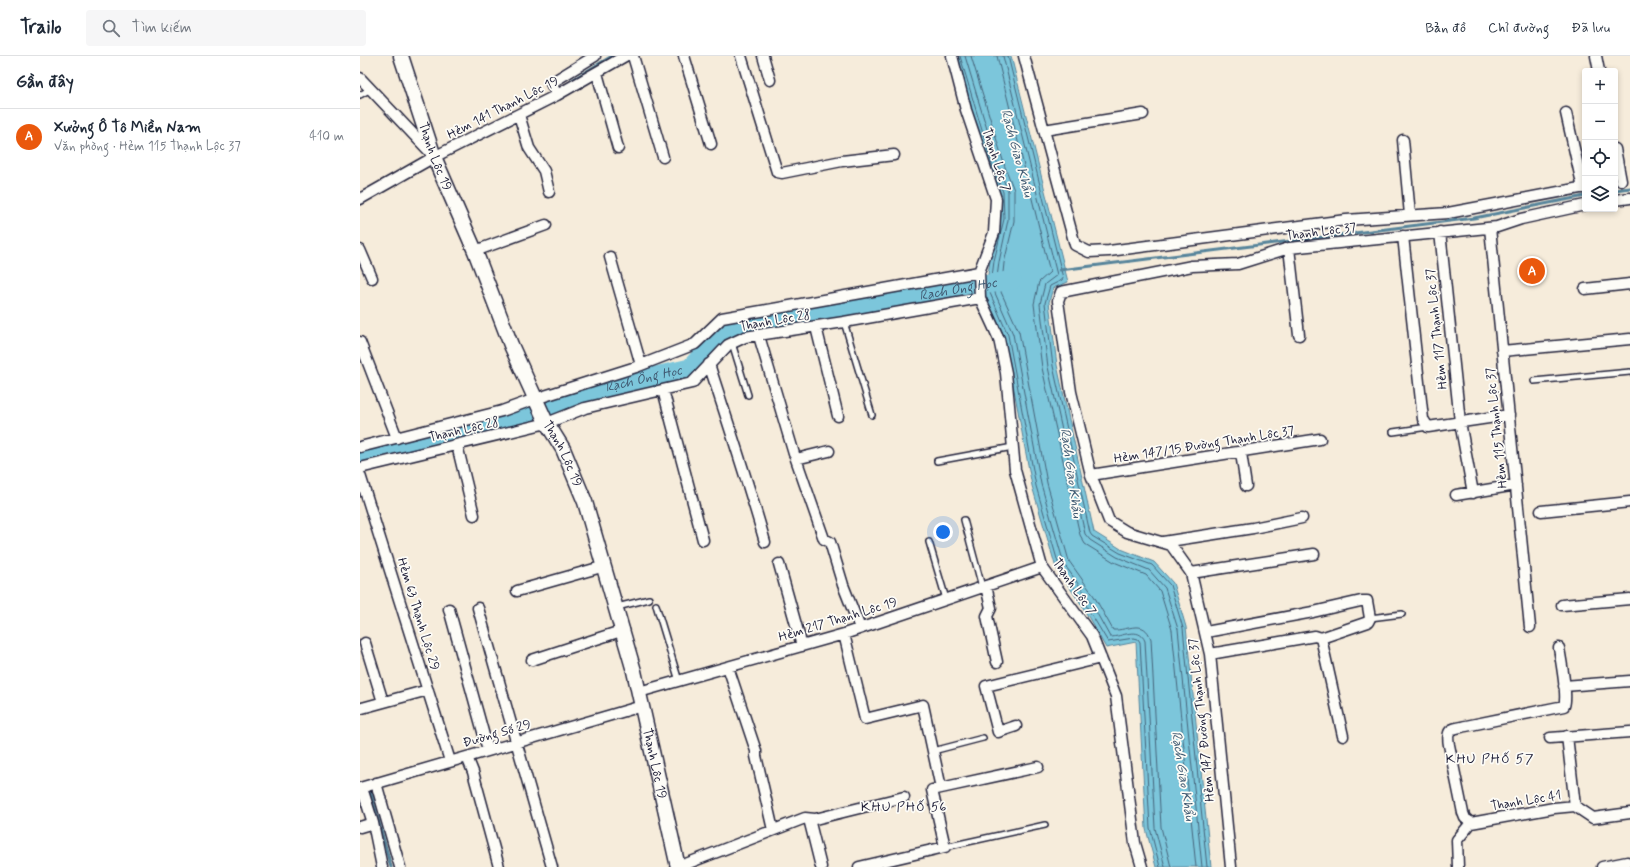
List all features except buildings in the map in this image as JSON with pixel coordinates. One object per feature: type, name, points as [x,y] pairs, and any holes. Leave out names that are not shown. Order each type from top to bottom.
[{"type":"street","name":"Thạnh Lộc 19","points":[[401,56],[434,157],[475,250],[511,345],[546,422],[563,448],[582,495],[624,630],[641,699],[678,867]]},
{"type":"street","points":[[558,95],[551,83],[594,56]]},
{"type":"street","name":"Hẻm 141 Thạnh Lộc 19","points":[[360,199],[434,157],[558,95],[625,56]]},
{"type":"street","points":[[633,56],[663,157]]},
{"type":"street","points":[[684,56],[711,144]]},
{"type":"street","points":[[741,56],[777,172],[782,173],[842,161],[894,155]]},
{"type":"street","points":[[763,56],[770,80]]},
{"type":"street","name":"Thạnh Lộc 7","points":[[952,56],[966,110],[996,199],[994,233],[979,272]]},
{"type":"street","points":[[1024,56],[1075,244],[1089,252],[1110,251],[1346,220],[1455,212],[1582,188]]},
{"type":"street","points":[[1596,56],[1598,68]]},
{"type":"street","points":[[597,73],[618,148]]},
{"type":"street","points":[[360,78],[369,90],[434,157]]},
{"type":"street","points":[[1566,113],[1582,180]]},
{"type":"street","points":[[1044,130],[1143,114]]},
{"type":"street","points":[[519,115],[529,148],[544,171],[549,192]]},
{"type":"street","points":[[1403,140],[1410,215]]},
{"type":"street","points":[[1618,162],[1622,180]]},
{"type":"street","points":[[1618,200],[1630,198]]},
{"type":"street","name":"Thạnh Lộc 37","points":[[1061,292],[1192,266],[1238,264],[1289,248],[1497,227],[1521,219],[1582,206]]},
{"type":"street","points":[[475,250],[546,225]]},
{"type":"street","name":"Hẻm 115 Thạnh Lộc 37","points":[[1490,228],[1530,627]]},
{"type":"street","name":"Hẻm 117 Thạnh Lộc 37","points":[[1440,232],[1460,422],[1473,493]]},
{"type":"street","points":[[1402,236],[1423,420],[1428,427],[1509,415]]},
{"type":"street","points":[[1289,248],[1299,335]]},
{"type":"street","points":[[360,250],[372,278]]},
{"type":"street","points":[[610,257],[641,365]]},
{"type":"street","points":[[979,272],[980,298]]},
{"type":"street","name":"Thạnh Lộc 28","points":[[360,447],[502,411],[641,365],[695,344],[722,318],[979,272]]},
{"type":"street","points":[[1585,289],[1630,284]]},
{"type":"street","name":"Hẻm 147 Đường Thạnh Lộc 37","points":[[1061,292],[1058,302],[1071,392],[1091,476],[1109,521],[1127,532],[1171,545],[1191,573],[1210,654],[1231,867]]},
{"type":"street","name":"Thạnh Lộc 7","points":[[980,298],[999,339],[1006,373],[1015,470],[1042,567],[1092,636],[1116,696],[1135,843],[1142,867]]},
{"type":"street","name":"Thạnh Lộc 28","points":[[360,468],[546,422],[585,408],[692,383],[728,345],[745,337],[816,327],[980,298]]},
{"type":"street","points":[[816,327],[838,416]]},
{"type":"street","points":[[760,336],[794,454]]},
{"type":"street","points":[[1502,350],[1630,339]]},
{"type":"street","points":[[360,342],[397,438]]},
{"type":"street","points":[[709,364],[736,452],[747,478],[765,542]]},
{"type":"street","points":[[663,390],[703,540]]},
{"type":"street","name":"Hẻm 147/15 Đường Thạnh Lộc 37","points":[[1091,476],[1241,453],[1320,439]]},
{"type":"street","points":[[457,445],[474,515]]},
{"type":"street","points":[[829,451],[796,458],[824,539],[830,542],[843,585],[860,628]]},
{"type":"street","points":[[1241,453],[1246,486]]},
{"type":"street","name":"Hẻm 63 Thạnh Lộc 29","points":[[360,475],[450,761]]},
{"type":"street","points":[[1456,495],[1516,486]]},
{"type":"street","points":[[1541,511],[1630,502]]},
{"type":"street","points":[[1163,542],[1254,528],[1302,518]]},
{"type":"street","points":[[1191,573],[1314,554]]},
{"type":"street","points":[[779,564],[802,646]]},
{"type":"street","points":[[517,591],[605,566]]},
{"type":"street","name":"Hẻm 217 Thạnh Lộc 19","points":[[641,699],[678,681],[844,634],[946,599],[985,588],[1042,567]]},
{"type":"street","points":[[985,588],[992,608],[987,616],[997,662]]},
{"type":"street","points":[[1562,605],[1630,598]]},
{"type":"street","points":[[1206,632],[1313,612],[1362,601],[1368,603],[1370,618],[1368,622],[1321,638],[1315,636],[1210,654]]},
{"type":"street","points":[[478,608],[552,867]]},
{"type":"street","points":[[449,609],[488,750]]},
{"type":"street","points":[[532,660],[624,630]]},
{"type":"street","points":[[844,634],[865,719],[923,705],[941,788]]},
{"type":"street","points":[[1321,638],[1343,736]]},
{"type":"street","points":[[365,643],[383,702]]},
{"type":"street","points":[[1458,867],[1457,840],[1471,823],[1465,818],[1463,813],[1447,735],[1451,729],[1560,708],[1565,704],[1559,648]]},
{"type":"street","points":[[1016,726],[998,732],[986,686],[1101,658]]},
{"type":"street","points":[[728,667],[756,751],[773,830]]},
{"type":"street","points":[[1564,686],[1630,681]]},
{"type":"street","points":[[362,708],[428,690]]},
{"type":"street","name":"Đường Số 29","points":[[361,788],[517,742],[641,699]]},
{"type":"street","points":[[1550,738],[1630,732]]},
{"type":"street","points":[[1567,736],[1575,806]]},
{"type":"street","points":[[467,757],[473,772],[499,867]]},
{"type":"street","points":[[859,867],[945,847],[932,790],[1038,767]]},
{"type":"street","points":[[376,783],[400,867]]},
{"type":"street","points":[[361,788],[373,823],[382,867]]},
{"type":"street","points":[[678,867],[805,818],[815,819],[904,797]]},
{"type":"street","name":"Thạnh Lộc 41","points":[[1471,823],[1554,808],[1575,806],[1593,818],[1630,813]]},
{"type":"street","points":[[809,819],[821,867]]},
{"type":"street","points":[[360,827],[373,823]]},
{"type":"street","points":[[1602,867],[1627,862]]},
{"type":"lane","points":[[360,95],[369,90]]},
{"type":"lane","points":[[844,322],[872,416]]},
{"type":"lane","points":[[732,343],[748,395]]},
{"type":"lane","points":[[1534,381],[1630,372]]},
{"type":"lane","points":[[1393,432],[1428,427]]},
{"type":"lane","points":[[937,461],[1013,447]]},
{"type":"lane","points":[[964,520],[985,588]]},
{"type":"lane","points":[[929,542],[946,599]]},
{"type":"lane","points":[[617,607],[649,599]]},
{"type":"lane","points":[[656,605],[678,681]]},
{"type":"lane","points":[[1370,618],[1402,614]]},
{"type":"lane","points":[[933,751],[983,738]]},
{"type":"lane","points":[[945,847],[1045,825]]},
{"type":"water","name":"Rạch Giao Khẩu","points":[[955,56],[1011,56],[1068,282],[1053,288],[1049,302],[1057,365],[1094,532],[1121,549],[1154,562],[1173,583],[1186,627],[1211,867],[1156,867],[1146,829],[1136,642],[1106,648],[1081,604],[1056,568],[1032,486],[1004,336],[985,294],[990,261],[1000,218],[999,192],[991,172]]},
{"type":"waterway","points":[[572,80],[612,56]]},
{"type":"waterway","points":[[1618,190],[1630,188]]},
{"type":"waterway","points":[[1060,270],[1474,218],[1582,197]]},
{"type":"waterway","name":"Rạch Ông Học","points":[[360,456],[528,415],[609,387],[690,368],[725,330],[1012,280]]},
{"type":"waterway","points":[[370,790],[391,867]]},
{"type":"place","name":"Xưởng Ô Tô Miền Nam","points":[[1532,271]]},
{"type":"district","name":"KHU PHỐ 57","points":[[1490,759]]},
{"type":"district","name":"KHU PHỐ 56","points":[[904,807]]}]
